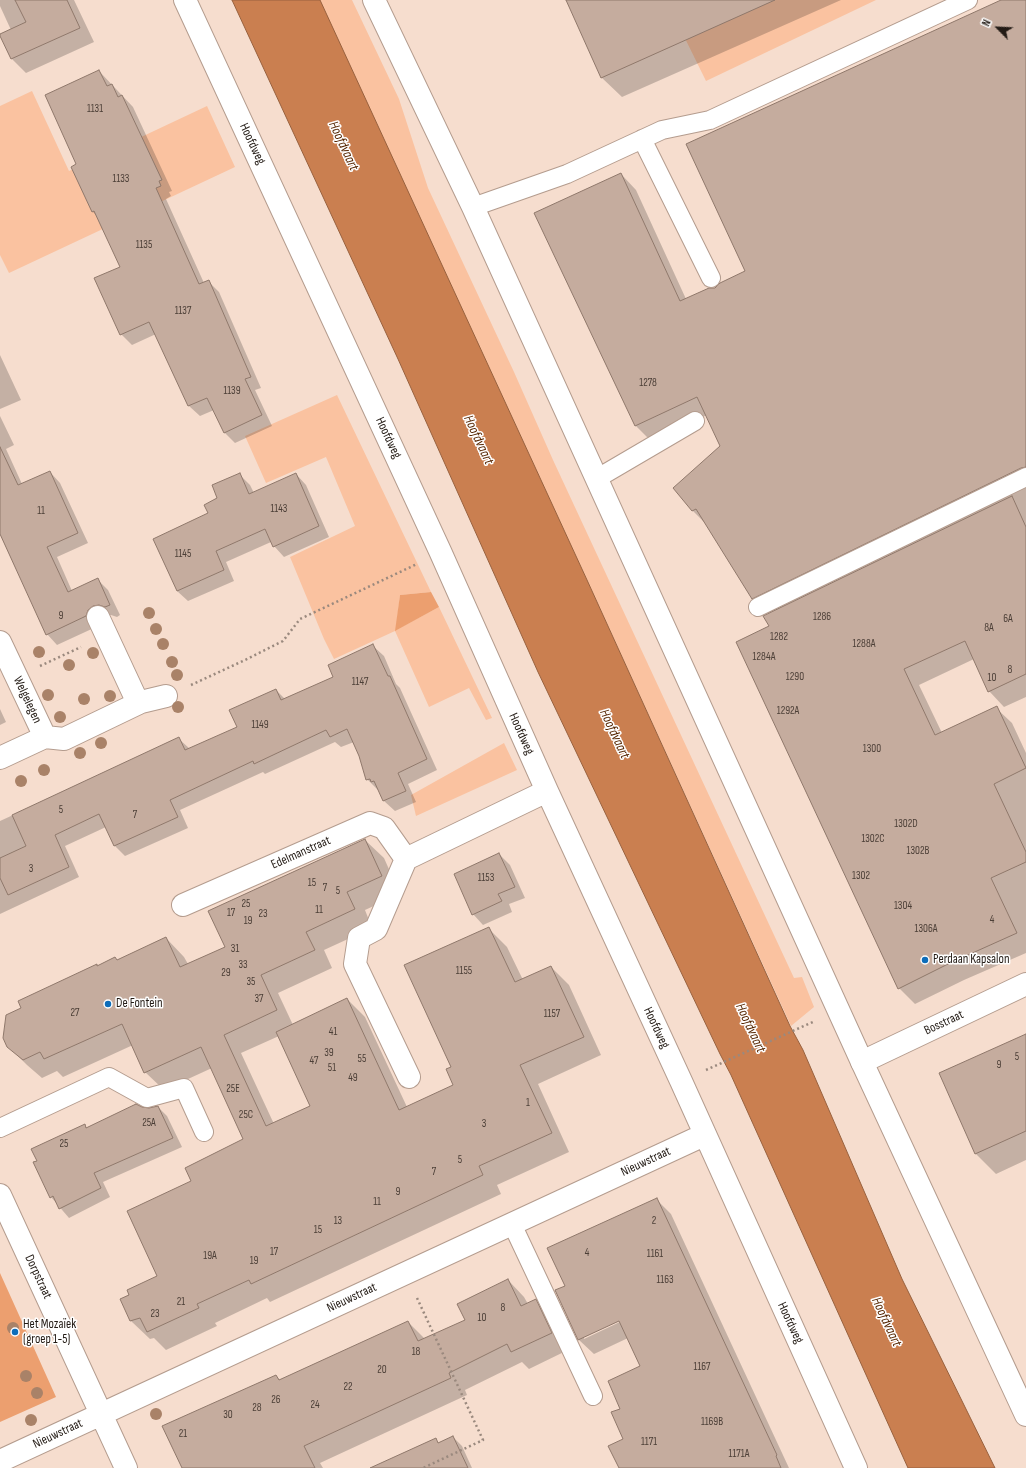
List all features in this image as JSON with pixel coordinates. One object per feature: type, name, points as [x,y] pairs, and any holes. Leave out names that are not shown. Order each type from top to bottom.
[{"type":"street","name":"Hoofdweg","points":[[185,0],[440,551],[547,791],[856,1468]]},
{"type":"street","points":[[374,0],[473,207],[862,1062],[1026,1415]]},
{"type":"street","points":[[102,626],[138,703]]},
{"type":"street","name":"Welgelegen","points":[[0,642],[45,737]]},
{"type":"street","name":"Welgelegen","points":[[0,758],[45,737],[64,739],[138,703],[166,696]]},
{"type":"street","points":[[409,1077],[355,964],[359,938],[376,929],[406,859],[547,791]]},
{"type":"street","name":"Edelmanstraat","points":[[183,905],[370,823],[384,828],[406,859]]},
{"type":"street","name":"Bosstraat","points":[[862,1062],[1026,984]]},
{"type":"street","name":"Nieuwstraat","points":[[0,1461],[704,1135]]},
{"type":"street","name":"Dorpstraat","points":[[0,1195],[100,1415],[126,1468]]},
{"type":"lane","points":[[473,207],[566,174],[662,130],[710,120],[968,0]]},
{"type":"lane","points":[[642,139],[711,278]]},
{"type":"lane","points":[[596,479],[695,421]]},
{"type":"lane","points":[[758,608],[1026,477]]},
{"type":"lane","points":[[0,1128],[109,1077],[147,1098],[184,1088],[204,1132]]},
{"type":"lane","points":[[512,1224],[592,1396]]},
{"type":"path","points":[[166,696],[283,641],[300,619],[424,561],[440,551]]},
{"type":"path","points":[[34,669],[102,626]]},
{"type":"path","points":[[706,1070],[812,1023]]},
{"type":"path","points":[[416,1295],[483,1440],[423,1468]]},
{"type":"shaded area","points":[[319,0],[352,0],[399,99],[428,188],[794,978],[802,977],[814,1007],[791,1026],[587,580]]},
{"type":"shaded area","points":[[666,0],[876,0],[706,81]]},
{"type":"shaded area","points":[[32,91],[69,171],[207,106],[235,167],[9,273],[0,255],[0,106]]},
{"type":"shaded area","points":[[337,395],[431,592],[400,595],[396,630],[439,607],[492,718],[486,720],[469,688],[429,707],[395,631],[334,659],[324,639],[290,557],[355,526],[326,457],[266,483],[245,436]]},
{"type":"shaded area","points":[[431,592],[439,607],[395,631],[400,595]]},
{"type":"shaded area","points":[[504,743],[517,770],[416,816],[411,795]]},
{"type":"shaded area","name":"Het Mozaïek (groep 1-5)","points":[[0,1273],[56,1397],[0,1422]]},
{"type":"water","name":"Hoofdvaart","points":[[232,0],[320,0],[790,1026],[803,1050],[902,1279],[995,1468],[908,1468],[731,1075],[538,672],[398,359]]},
{"type":"building","points":[[15,0],[67,0],[80,28],[11,59],[0,34],[26,22]]},
{"type":"building","points":[[566,0],[775,0],[601,78]]},
{"type":"building","points":[[1001,0],[1026,0],[1026,467],[1021,468],[752,599],[696,509],[692,511],[673,488],[720,446],[697,397],[635,426],[534,213],[621,173],[680,301],[709,288],[715,288],[720,283],[745,271],[686,144]]},
{"type":"building","points":[[99,70],[107,86],[112,84],[118,97],[122,95],[162,180],[159,181],[161,186],[156,188],[199,284],[209,280],[251,377],[245,379],[262,415],[224,433],[207,398],[188,406],[149,322],[120,335],[94,278],[120,267],[94,211],[92,212],[71,167],[76,164],[45,95]]},
{"type":"building","points":[[0,447],[18,485],[50,471],[78,533],[47,547],[68,592],[98,578],[110,605],[105,607],[99,605],[93,606],[88,610],[86,616],[46,635],[0,534]]},
{"type":"building","points":[[240,473],[249,494],[296,473],[319,526],[273,547],[265,529],[216,551],[224,570],[177,591],[153,539],[208,513],[204,505],[217,498],[212,485]]},
{"type":"building","points":[[1012,496],[1026,527],[1026,674],[988,692],[965,641],[904,669],[935,735],[997,706],[1026,768],[994,784],[1026,852],[1026,862],[991,878],[1017,933],[948,964],[898,989],[736,642],[769,626],[763,616]]},
{"type":"building","points":[[373,644],[388,676],[390,676],[427,759],[398,773],[406,791],[383,801],[374,781],[371,782],[370,779],[366,780],[359,756],[347,729],[330,737],[326,730],[254,764],[253,761],[170,800],[178,817],[114,846],[99,814],[55,835],[69,867],[8,895],[0,878],[0,858],[26,846],[12,815],[179,737],[185,750],[237,727],[229,710],[276,689],[281,700],[333,677],[328,665]]},
{"type":"building","points":[[365,839],[382,876],[347,892],[355,909],[306,932],[315,950],[261,975],[277,1010],[224,1035],[266,1126],[310,1106],[276,1032],[347,998],[399,1110],[453,1085],[446,1069],[451,1067],[404,965],[489,927],[515,982],[551,966],[584,1037],[520,1065],[552,1133],[479,1166],[483,1175],[251,1284],[249,1280],[197,1304],[199,1308],[147,1332],[140,1318],[130,1321],[120,1299],[129,1295],[127,1290],[157,1276],[127,1211],[191,1181],[185,1168],[243,1139],[201,1047],[144,1073],[122,1024],[44,1059],[40,1052],[23,1060],[7,1047],[3,1038],[6,1015],[21,1008],[18,1001],[97,964],[97,966],[115,957],[117,960],[166,937],[180,967],[225,947],[208,911]]},
{"type":"building","points":[[499,853],[515,887],[498,894],[502,901],[472,915],[454,874]]},
{"type":"building","points":[[1026,1034],[1026,1131],[975,1154],[939,1073]]},
{"type":"building","points":[[136,1104],[149,1108],[158,1106],[173,1138],[94,1173],[101,1188],[59,1209],[53,1196],[50,1198],[33,1162],[37,1161],[31,1149],[85,1124],[86,1128]]},
{"type":"building","points":[[657,1198],[777,1455],[776,1456],[781,1468],[619,1468],[608,1446],[623,1439],[611,1412],[620,1409],[608,1381],[640,1366],[619,1321],[578,1340],[555,1290],[565,1286],[547,1248]]},
{"type":"building","points":[[508,1279],[521,1306],[536,1299],[552,1333],[511,1352],[507,1344],[449,1373],[451,1378],[304,1446],[315,1468],[182,1468],[162,1426],[276,1375],[279,1380],[408,1321],[418,1341],[465,1320],[457,1304]]},
{"type":"building","points":[[453,1436],[468,1468],[370,1468],[436,1438],[438,1443]]},
{"type":"place","name":"Perdaan Kapsalon","points":[[925,960]]},
{"type":"place","name":"De Fontein","points":[[108,1004]]},
{"type":"place","name":"Het Mozaïek (groep 1-5)","points":[[15,1332]]}]
